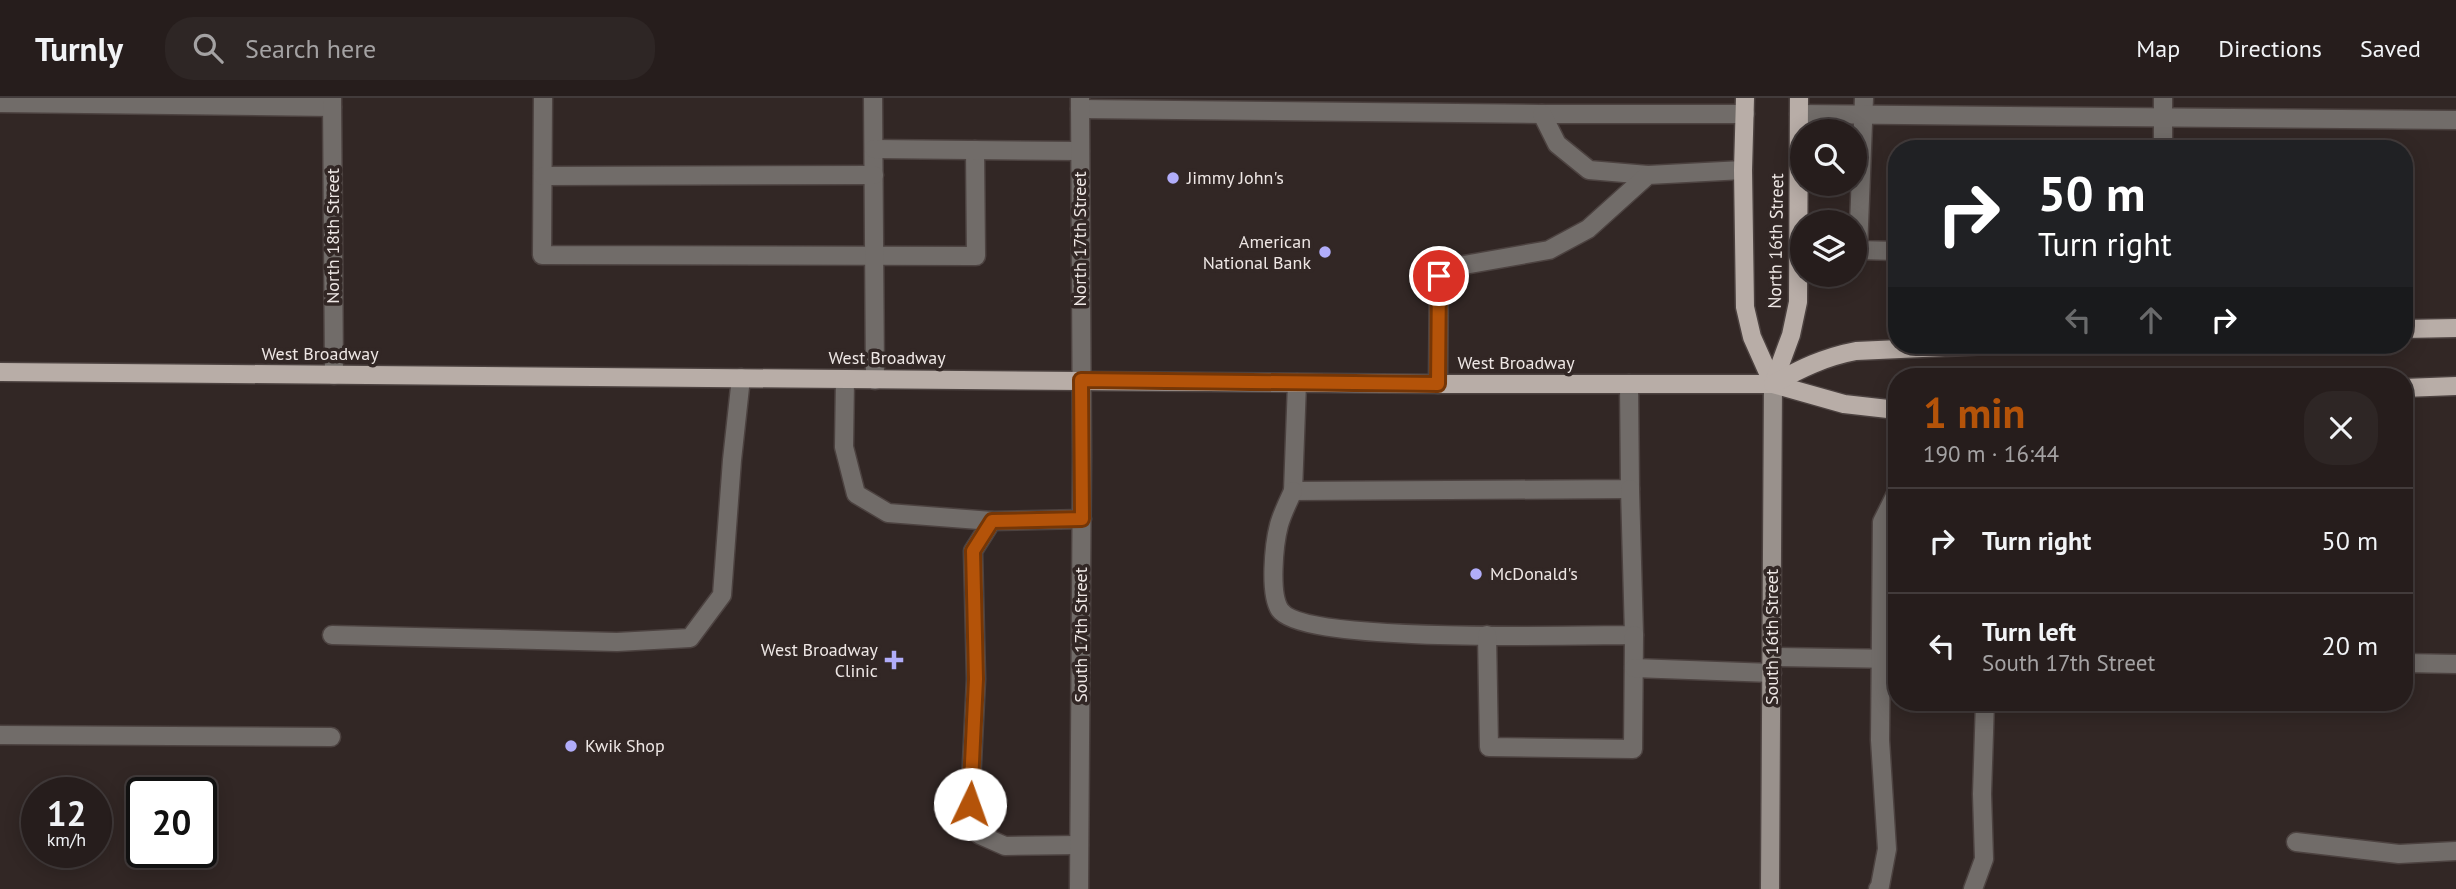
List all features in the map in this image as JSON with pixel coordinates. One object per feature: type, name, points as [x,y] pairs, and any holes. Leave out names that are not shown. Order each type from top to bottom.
[{"type":"main road","name":"North 16th Street","points":[[1745,106],[1745,307],[1752,337],[1773,384]]},
{"type":"main road","name":"North 16th Street","points":[[1773,384],[1791,335],[1798,302],[1799,106]]},
{"type":"main road","points":[[2413,329],[2456,328]]},
{"type":"main road","name":"West Broadway","points":[[1773,384],[1812,362],[1847,352],[1888,350]]},
{"type":"main road","name":"West Broadway","points":[[0,372],[1438,384],[1773,384],[1844,404],[1888,409]]},
{"type":"main road","name":"South 16th Street","points":[[1770,889],[1773,384]]},
{"type":"main road","points":[[2413,388],[2456,386]]},
{"type":"street","points":[[543,98],[542,255],[976,256],[975,150]]},
{"type":"street","points":[[873,98],[875,380]]},
{"type":"street","points":[[2163,98],[2163,140]]},
{"type":"street","points":[[0,103],[332,102]]},
{"type":"street","name":"North 18th Street","points":[[332,102],[334,375]]},
{"type":"street","points":[[1080,103],[1355,105],[1542,114],[1745,106]]},
{"type":"street","name":"North 17th Street","points":[[1080,103],[1081,380]]},
{"type":"street","points":[[1799,106],[2163,117],[2456,120]]},
{"type":"street","points":[[1864,106],[1858,250],[1888,251]]},
{"type":"street","points":[[1542,114],[1558,144],[1588,170],[1648,175],[1743,170]]},
{"type":"street","points":[[874,149],[1080,151]]},
{"type":"street","points":[[543,176],[874,175]]},
{"type":"street","points":[[1438,384],[1439,276],[1454,267],[1549,250],[1588,229],[1648,175]]},
{"type":"street","points":[[332,635],[617,642],[690,638],[722,595],[741,378]]},
{"type":"street","points":[[845,379],[844,447],[856,494],[888,513],[992,521],[1082,519]]},
{"type":"street","name":"South 17th Street","points":[[1079,889],[1081,380]]},
{"type":"street","points":[[1297,383],[1293,491],[1279,525],[1274,565],[1275,597],[1279,610],[1288,618],[1312,625],[1351,630],[1487,635],[1634,635]]},
{"type":"street","points":[[1487,635],[1489,747],[1633,749],[1634,635],[1629,384]]},
{"type":"street","points":[[1293,491],[1630,489]]},
{"type":"street","points":[[1888,510],[1882,522],[1888,639]]},
{"type":"street","points":[[992,521],[973,551],[976,679],[970,804],[980,835],[1005,846],[1079,845]]},
{"type":"street","points":[[1634,668],[1772,665],[1888,658]]},
{"type":"street","points":[[2413,663],[2456,664]]},
{"type":"street","points":[[1882,888],[1887,849],[1880,740],[1888,667]]},
{"type":"street","points":[[1973,889],[1984,859],[1982,794],[1985,711]]},
{"type":"street","points":[[0,735],[331,737]]},
{"type":"street","points":[[2296,842],[2399,854],[2456,851]]},
{"type":"place","name":"Jimmy John's","points":[[1173,178]]},
{"type":"place","name":"American National Bank","points":[[1325,252]]},
{"type":"place","name":"McDonald's","points":[[1476,574]]},
{"type":"place","name":"West Broadway Clinic","points":[[894,660]]},
{"type":"place","name":"Kwik Shop","points":[[571,746]]},
{"type":"route","points":[[970,804],[976,679],[973,551],[992,521],[1082,519],[1081,380],[1438,384],[1439,276]]}]
